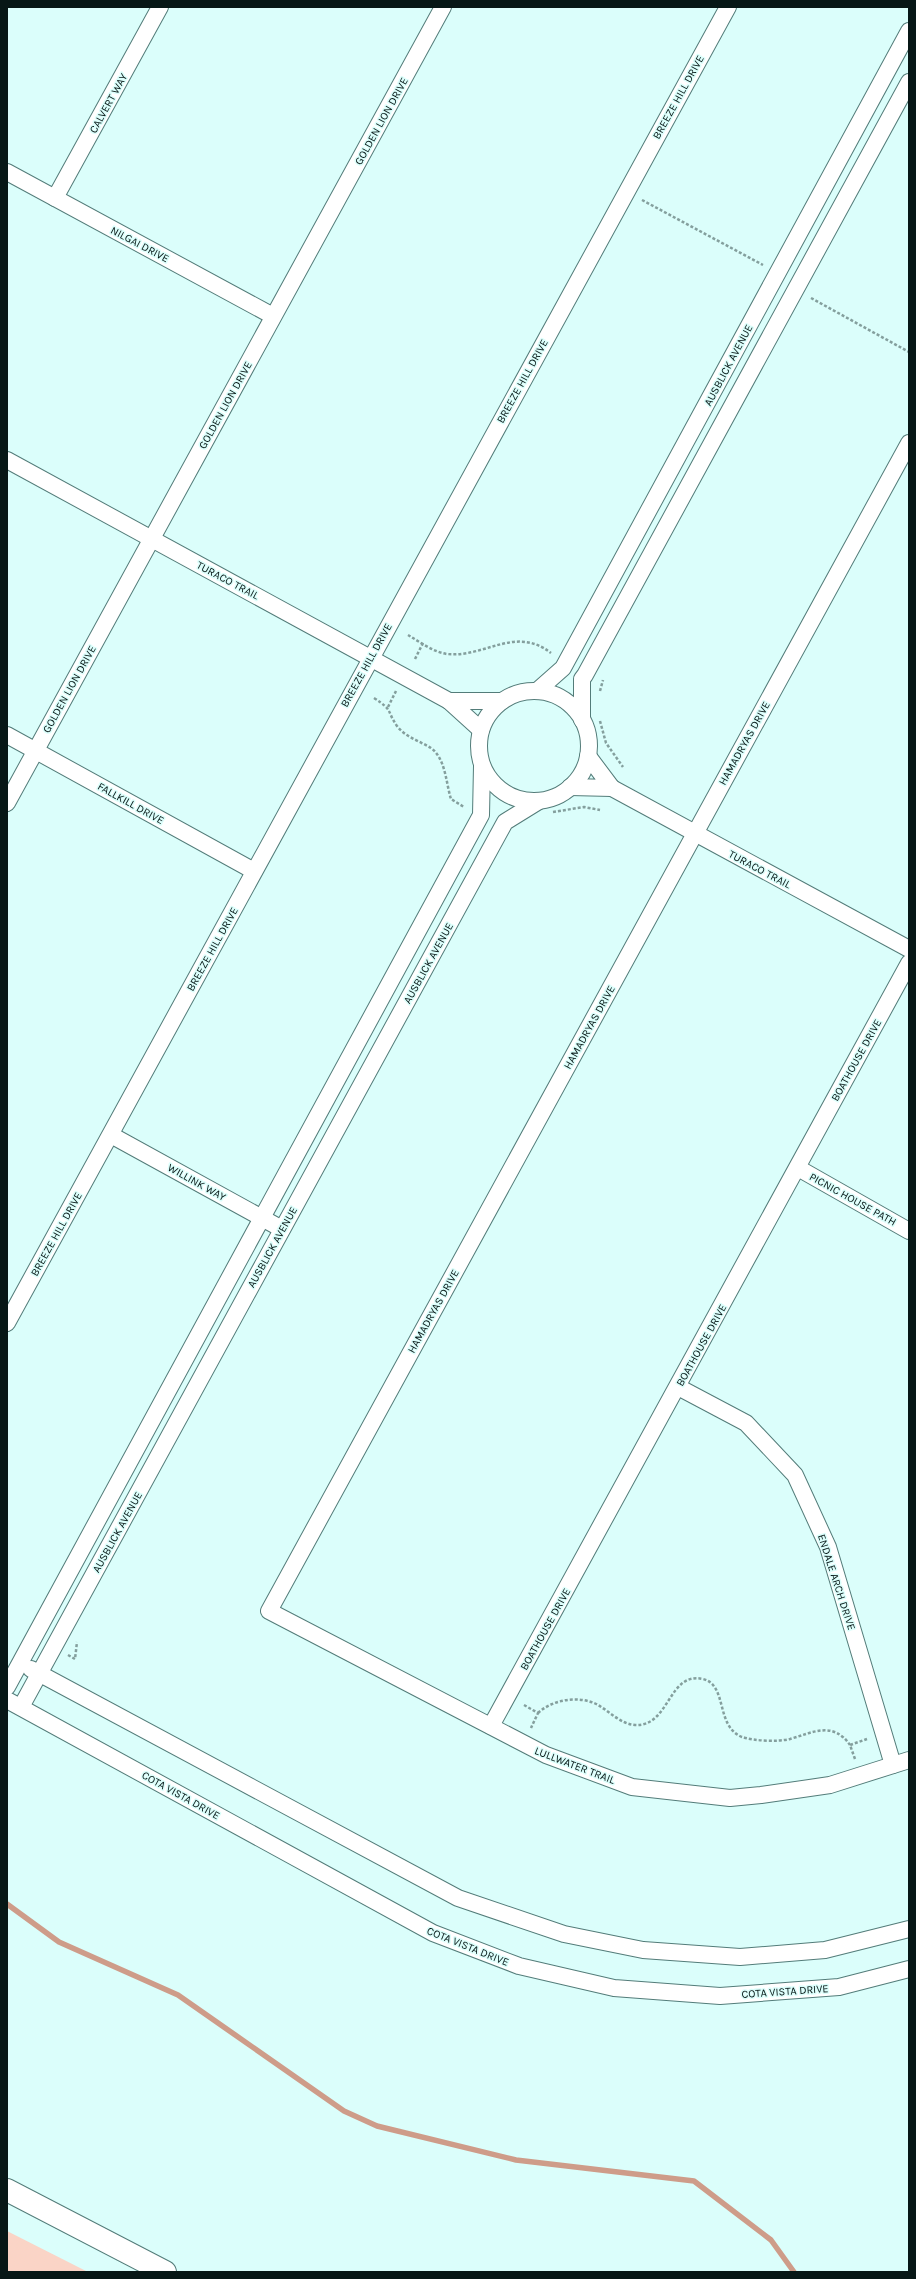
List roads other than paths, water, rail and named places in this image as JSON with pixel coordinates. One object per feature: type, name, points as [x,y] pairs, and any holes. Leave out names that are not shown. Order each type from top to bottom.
[{"type":"main road","points":[[7,2190],[165,2272]]},
{"type":"street","name":"CALVERT WAY","points":[[55,198],[160,7]]},
{"type":"street","name":"GOLDEN LION DRIVE","points":[[7,803],[443,7]]},
{"type":"street","name":"BREEZE HILL DRIVE","points":[[7,1323],[111,1135],[370,657],[728,7]]},
{"type":"street","name":"AUSBLICK AVENUE","points":[[537,691],[564,668],[909,31]]},
{"type":"street","name":"AUSBLICK AVENUE","points":[[582,720],[582,679],[909,82]]},
{"type":"street","name":"NILGAI DRIVE","points":[[7,172],[273,316]]},
{"type":"street","name":"HAMADRYAS DRIVE","points":[[269,1611],[909,442]]},
{"type":"street","name":"TURACO TRAIL","points":[[7,460],[449,701],[481,730]]},
{"type":"street","points":[[537,691],[555,695],[570,705],[582,720],[588,737],[588,756],[582,773],[570,787],[556,797],[539,801],[521,800],[504,793],[491,781],[482,766],[479,748],[481,730],[489,714],[502,701],[518,693],[537,691]]},
{"type":"street","name":"TURACO TRAIL","points":[[449,701],[502,701]]},
{"type":"street","name":"FALLKILL DRIVE","points":[[7,735],[254,871]]},
{"type":"street","name":"TURACO TRAIL","points":[[588,756],[612,788],[909,949]]},
{"type":"street","name":"AUSBLICK AVENUE","points":[[7,1687],[481,815],[482,766]]},
{"type":"street","name":"TURACO TRAIL","points":[[570,787],[612,788]]},
{"type":"street","name":"AUSBLICK AVENUE","points":[[14,1704],[40,1674],[505,822],[539,801]]},
{"type":"street","name":"BOATHOUSE DRIVE","points":[[491,1726],[909,963]]},
{"type":"street","name":"WILLINK WAY","points":[[111,1135],[282,1229]]},
{"type":"street","name":"PICNIC HOUSE PATH","points":[[798,1168],[909,1230]]},
{"type":"street","name":"ENDALE ARCH DRIVE","points":[[678,1387],[746,1423],[795,1475],[828,1547],[893,1765]]},
{"type":"street","name":"LULLWATER TRAIL","points":[[269,1611],[546,1755],[632,1786],[730,1798],[792,1792],[830,1785],[909,1760]]},
{"type":"street","points":[[20,1663],[458,1898],[564,1934],[643,1950],[740,1957],[825,1950],[909,1928]]},
{"type":"street","name":"COTA VISTA DRIVE","points":[[14,1704],[433,1933],[519,1966],[614,1988],[720,1996],[839,1987],[909,1969]]},
{"type":"waterway","points":[[7,1904],[59,1942],[178,1995],[344,2111],[377,2126],[516,2160],[694,2181],[771,2240],[794,2272]]}]
